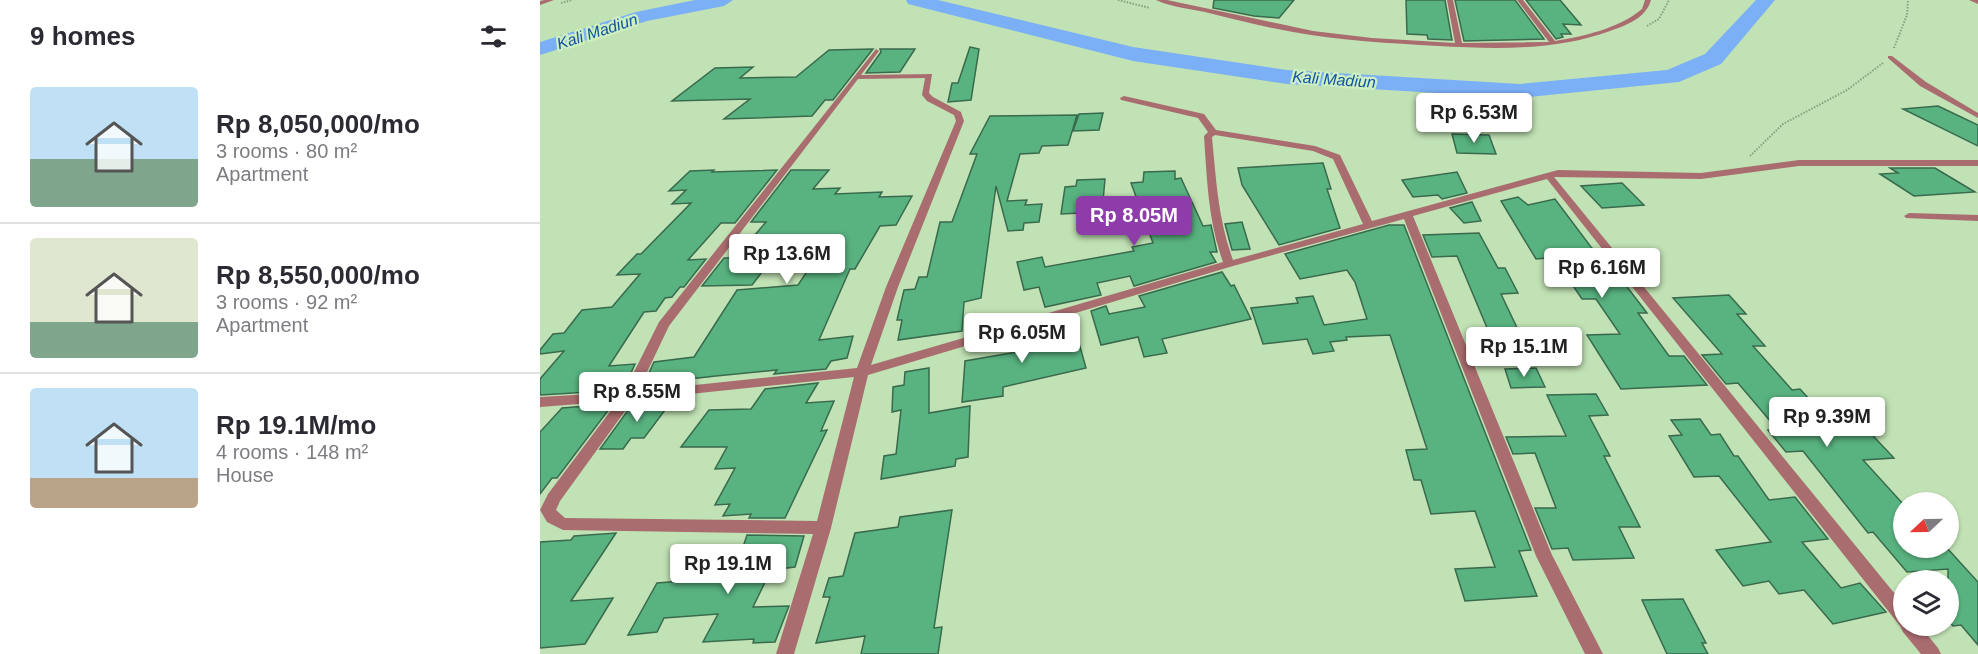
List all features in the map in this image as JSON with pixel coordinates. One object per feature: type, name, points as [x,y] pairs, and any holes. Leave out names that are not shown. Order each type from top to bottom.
[{"type":"street","points":[[540,3],[551,0]]},
{"type":"street","points":[[1159,0],[1210,8],[1261,23],[1337,36],[1459,45],[1553,43],[1588,38],[1632,20],[1645,10],[1648,0]]},
{"type":"street","points":[[1450,0],[1459,45]]},
{"type":"street","points":[[1520,0],[1553,43]]},
{"type":"street","points":[[1972,0],[1978,2]]},
{"type":"street","points":[[823,528],[563,524],[546,519],[553,498],[630,396],[663,325],[764,192],[858,77],[876,51]]},
{"type":"street","points":[[1890,57],[1923,84],[1978,116]]},
{"type":"street","points":[[784,654],[823,528],[862,372],[892,287],[960,121],[958,114],[930,99],[925,93],[929,76],[858,77]]},
{"type":"street","points":[[1124,98],[1201,116],[1213,132],[1315,149],[1337,157],[1369,225]]},
{"type":"street","points":[[1213,132],[1208,136],[1215,214],[1219,240],[1229,264]]},
{"type":"street","points":[[540,402],[630,396],[862,372],[1229,264],[1549,176],[1578,171],[1701,176],[1732,174],[1799,163],[1978,163]]},
{"type":"street","points":[[1549,176],[1893,605]]},
{"type":"street","points":[[1408,215],[1544,556],[1594,654]]},
{"type":"street","points":[[1909,216],[1977,219]]},
{"type":"street","points":[[1917,636],[1932,654]]},
{"type":"path","points":[[1732,174],[1784,124],[1847,90],[1890,57],[1907,15],[1908,0]]},
{"type":"building","points":[[1214,0],[1294,0],[1279,18],[1213,8]]},
{"type":"building","points":[[1406,0],[1445,0],[1452,40],[1428,39],[1427,35],[1407,34]]},
{"type":"building","points":[[1455,0],[1515,0],[1544,39],[1464,41]]},
{"type":"building","points":[[1526,0],[1560,0],[1581,25],[1563,24],[1571,34],[1561,34],[1563,37],[1556,39]]},
{"type":"building","points":[[970,47],[979,49],[971,100],[948,102],[952,83],[958,83]]},
{"type":"building","points":[[873,49],[833,100],[825,100],[812,116],[724,119],[750,99],[672,101],[715,68],[753,67],[740,78],[796,77],[829,50]]},
{"type":"building","points":[[880,49],[915,49],[900,72],[866,73],[881,52]]},
{"type":"building","points":[[1938,106],[1978,125],[1978,146],[1903,109]]},
{"type":"building","points":[[1103,113],[1099,130],[1073,131],[1079,114]]},
{"type":"building","points":[[1077,115],[1068,145],[1042,146],[1039,153],[1020,154],[1007,201],[1027,200],[1025,205],[1042,204],[1039,222],[1024,223],[1023,230],[1008,231],[996,186],[981,298],[964,302],[962,331],[898,340],[902,320],[897,320],[904,290],[915,289],[919,277],[927,277],[940,222],[952,222],[977,154],[970,154],[990,116]]},
{"type":"building","points":[[1452,134],[1489,135],[1496,154],[1457,153]]},
{"type":"building","points":[[1323,163],[1331,189],[1327,189],[1340,228],[1279,245],[1242,185],[1238,168]]},
{"type":"building","points":[[1890,168],[1935,168],[1975,192],[1914,196],[1880,174],[1898,173]]},
{"type":"building","points":[[714,170],[712,172],[777,170],[735,223],[721,223],[688,260],[706,259],[684,287],[680,287],[672,297],[665,298],[656,311],[644,312],[609,366],[635,364],[623,390],[540,395],[540,379],[564,351],[540,354],[540,350],[553,334],[564,333],[582,310],[612,307],[640,274],[617,275],[691,203],[672,204],[686,190],[669,191],[690,171]]},
{"type":"building","points":[[791,170],[829,170],[813,189],[840,188],[835,194],[882,192],[879,197],[912,196],[896,225],[880,226],[855,269],[850,269],[819,340],[853,336],[847,358],[831,361],[826,369],[774,374],[777,370],[716,376],[689,379],[685,384],[642,388],[654,362],[694,357],[737,290],[798,285],[829,239],[787,240],[752,285],[702,286],[724,258],[735,258],[766,222],[751,222]]},
{"type":"building","points":[[1175,171],[1175,179],[1181,178],[1203,226],[1211,225],[1217,252],[1210,252],[1216,262],[1134,286],[1130,276],[1097,283],[1101,295],[1045,307],[1039,287],[1024,290],[1017,262],[1042,257],[1045,267],[1134,251],[1132,247],[1153,243],[1131,183],[1143,182],[1144,172]]},
{"type":"building","points":[[1457,172],[1467,193],[1442,199],[1438,195],[1413,197],[1402,180]]},
{"type":"building","points":[[1105,179],[1102,212],[1061,214],[1065,187],[1076,186],[1077,180]]},
{"type":"building","points":[[1622,183],[1644,205],[1602,208],[1581,186]]},
{"type":"building","points":[[1518,197],[1528,205],[1555,199],[1591,247],[1601,258],[1605,258],[1647,313],[1638,313],[1669,356],[1684,356],[1707,385],[1621,389],[1587,335],[1620,334],[1596,299],[1582,299],[1563,271],[1556,271],[1547,258],[1536,259],[1501,201]]},
{"type":"building","points":[[1472,202],[1481,221],[1464,223],[1450,208]]},
{"type":"building","points":[[1242,222],[1250,249],[1232,250],[1225,224]]},
{"type":"building","points":[[1389,225],[1404,225],[1531,550],[1519,551],[1537,596],[1465,601],[1455,569],[1495,567],[1475,511],[1431,514],[1421,480],[1414,480],[1406,450],[1427,449],[1390,335],[1346,337],[1347,340],[1330,342],[1334,351],[1313,354],[1307,339],[1263,344],[1251,308],[1298,303],[1296,298],[1313,296],[1324,325],[1367,319],[1355,282],[1347,270],[1300,279],[1285,254]]},
{"type":"building","points":[[1479,233],[1498,268],[1505,268],[1518,293],[1501,294],[1520,334],[1490,335],[1457,256],[1432,257],[1423,235]]},
{"type":"building","points":[[1222,272],[1231,286],[1234,285],[1251,319],[1162,339],[1167,353],[1144,357],[1138,337],[1101,345],[1091,311],[1106,306],[1109,314],[1145,307],[1139,296]]},
{"type":"building","points":[[1729,295],[1746,314],[1737,314],[1765,346],[1753,346],[1792,390],[1800,389],[1832,424],[1860,422],[1894,458],[1863,460],[1893,493],[1893,556],[1873,532],[1868,533],[1803,451],[1786,452],[1768,430],[1777,429],[1738,383],[1726,384],[1702,355],[1722,354],[1673,298]]},
{"type":"building","points":[[1060,323],[1066,345],[1079,343],[1086,368],[1003,387],[1003,396],[962,402],[965,361],[1023,351],[1020,332]]},
{"type":"building","points":[[929,368],[929,413],[970,406],[968,457],[956,459],[955,466],[881,479],[884,456],[896,454],[901,410],[892,412],[893,387],[904,385],[905,372]]},
{"type":"building","points":[[1536,368],[1545,387],[1511,388],[1505,369]]},
{"type":"building","points":[[818,383],[806,403],[834,401],[821,431],[827,430],[785,518],[749,518],[751,514],[723,516],[730,504],[715,505],[735,468],[715,469],[727,447],[681,447],[709,410],[751,409],[765,389]]},
{"type":"building","points":[[1596,394],[1608,415],[1589,416],[1610,456],[1604,456],[1640,527],[1619,527],[1634,558],[1573,560],[1568,548],[1552,549],[1535,508],[1556,508],[1535,453],[1513,454],[1506,437],[1566,436],[1547,395]]},
{"type":"building","points":[[674,398],[644,438],[631,438],[623,449],[600,449],[634,402]]},
{"type":"building","points":[[613,404],[557,478],[552,478],[540,494],[540,432],[562,408]]},
{"type":"building","points":[[1700,419],[1711,435],[1720,434],[1734,456],[1738,456],[1769,500],[1795,497],[1828,539],[1802,542],[1841,588],[1860,583],[1886,612],[1833,624],[1804,590],[1779,594],[1769,581],[1743,586],[1716,550],[1771,542],[1719,476],[1694,477],[1669,436],[1682,435],[1671,420]]},
{"type":"building","points":[[952,510],[934,628],[942,627],[938,654],[861,654],[865,636],[816,643],[830,597],[823,597],[829,578],[843,576],[855,533],[898,527],[900,517]]},
{"type":"building","points":[[616,533],[571,601],[613,598],[585,644],[540,648],[540,542],[571,540],[574,536]]},
{"type":"building","points":[[747,535],[804,536],[795,567],[771,570],[753,607],[789,606],[775,642],[753,643],[754,639],[703,642],[718,614],[664,618],[657,632],[628,635],[657,583],[733,577]]},
{"type":"building","points":[[1895,558],[1956,558],[1978,582],[1978,645],[1959,625],[1959,570],[1905,570]]},
{"type":"building","points":[[1683,599],[1706,643],[1702,643],[1708,654],[1667,654],[1642,600]]},
{"type":"waterway","name":"Kali Madiun","points":[[540,49],[643,16],[724,0]]},
{"type":"waterway","name":"Kali Madiun","points":[[915,0],[1133,54],[1287,77],[1520,91],[1671,77],[1713,59],[1766,0]]}]
